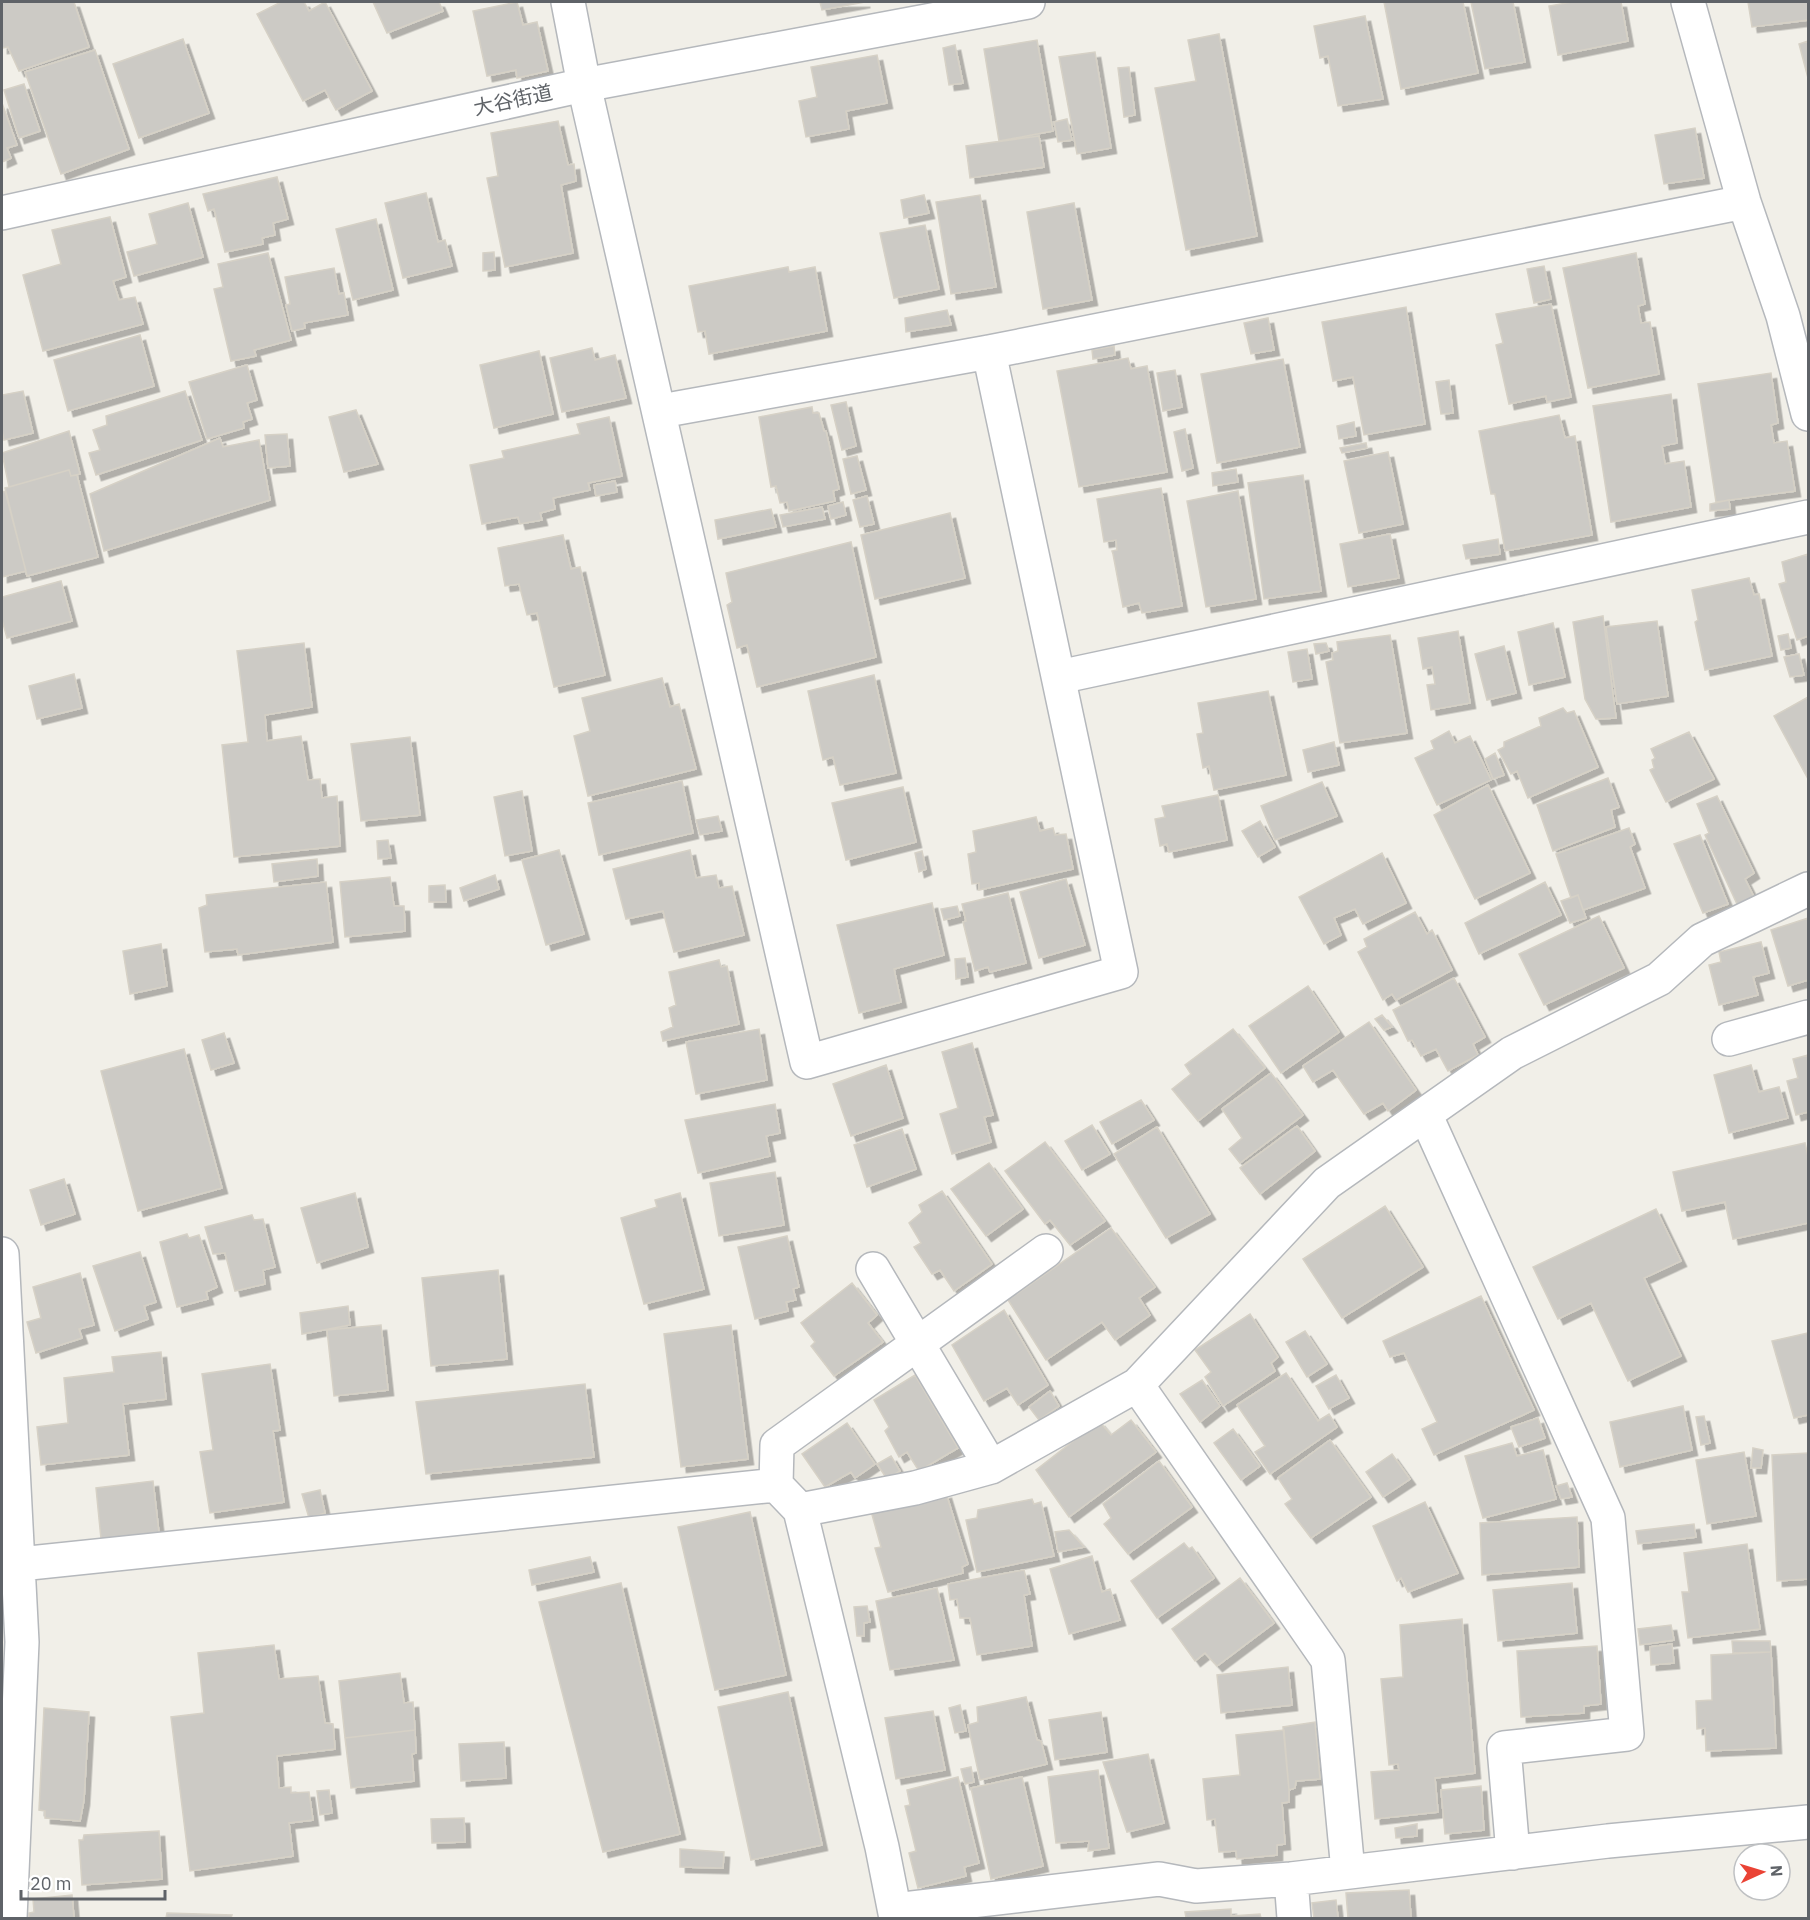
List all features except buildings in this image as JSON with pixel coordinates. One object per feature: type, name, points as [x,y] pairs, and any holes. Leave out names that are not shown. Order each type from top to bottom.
[{"type":"street","points":[[568,2],[584,85],[807,1062],[1121,972],[989,352]]},
{"type":"street","name":"大谷街道","points":[[2,213],[584,85],[1028,2]]},
{"type":"street","points":[[1688,2],[1744,202],[1783,316],[1809,414]]},
{"type":"street","points":[[660,411],[989,352],[1744,202]]},
{"type":"street","points":[[1059,677],[1809,518]]},
{"type":"street","points":[[800,1510],[915,1488],[991,1467],[1137,1384],[1327,1183],[1426,1116],[1512,1053],[1659,979],[1702,940],[1809,889]]},
{"type":"street","points":[[1729,1039],[1809,1017]]},
{"type":"street","points":[[1426,1116],[1608,1518],[1628,1734],[1503,1748],[1513,1853]]},
{"type":"street","points":[[1046,1251],[777,1445],[776,1485],[800,1510],[896,1914],[1159,1879],[1196,1886],[1291,1879],[1608,1841],[1809,1822]]},
{"type":"street","points":[[2,1254],[20,1564],[12,1643],[10,1918]]},
{"type":"street","points":[[873,1269],[991,1467]]},
{"type":"street","points":[[1137,1384],[1328,1660],[1348,1871]]},
{"type":"street","points":[[20,1564],[776,1485]]},
{"type":"street","points":[[1291,1879],[1294,1918]]}]
